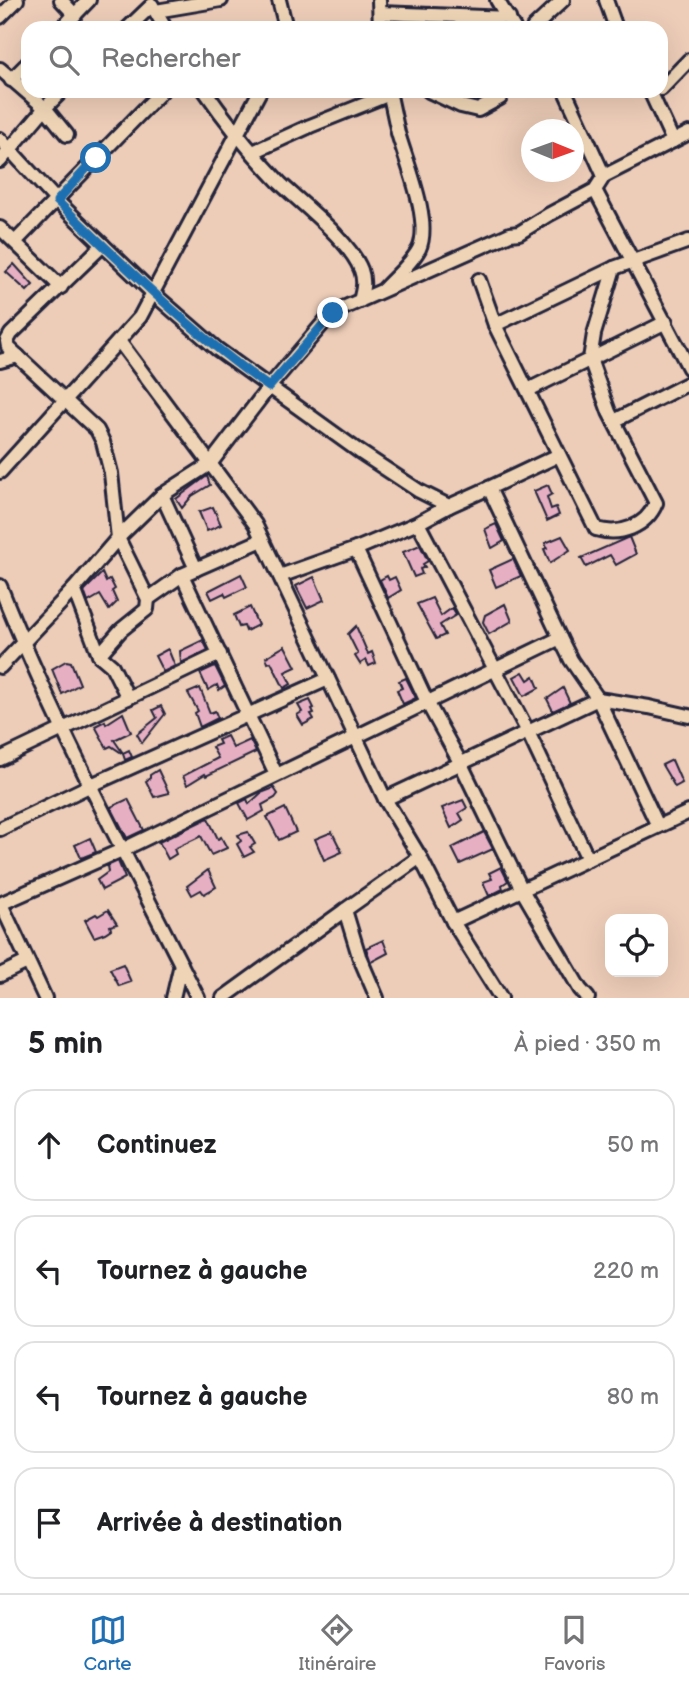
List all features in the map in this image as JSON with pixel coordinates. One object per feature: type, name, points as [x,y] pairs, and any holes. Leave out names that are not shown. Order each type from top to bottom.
[{"type":"street","points":[[0,18],[17,0]]},
{"type":"street","points":[[61,0],[75,15]]},
{"type":"street","points":[[69,21],[89,0]]},
{"type":"street","points":[[136,21],[153,5],[221,0]]},
{"type":"street","points":[[279,0],[284,21]]},
{"type":"street","points":[[496,0],[511,21]]},
{"type":"street","points":[[540,21],[563,0]]},
{"type":"street","points":[[606,0],[614,21]]},
{"type":"street","points":[[153,5],[161,21]]},
{"type":"street","points":[[379,7],[495,21]]},
{"type":"street","points":[[668,80],[689,60]]},
{"type":"street","points":[[0,69],[21,88]]},
{"type":"street","points":[[11,80],[21,70]]},
{"type":"street","points":[[33,98],[68,135]]},
{"type":"street","points":[[0,161],[55,98]]},
{"type":"street","points":[[15,243],[155,98]]},
{"type":"street","points":[[210,98],[237,136],[278,181],[351,252],[361,270],[364,285],[360,301]]},
{"type":"street","points":[[0,472],[140,317],[256,98]]},
{"type":"street","points":[[253,152],[375,98]]},
{"type":"street","points":[[380,293],[414,256],[423,234],[421,211],[391,98]]},
{"type":"street","points":[[444,98],[478,110],[500,98]]},
{"type":"street","points":[[568,98],[604,176]]},
{"type":"street","points":[[658,98],[673,141]]},
{"type":"street","points":[[0,667],[118,538],[162,495],[210,464],[269,387],[326,320],[341,309],[510,234],[519,233],[595,190],[604,176],[689,133]]},
{"type":"street","points":[[0,139],[57,201],[154,294],[223,354],[360,452],[419,491],[449,506]]},
{"type":"street","points":[[595,190],[689,368]]},
{"type":"street","points":[[0,228],[61,287]]},
{"type":"street","points":[[495,324],[614,268],[689,240]]},
{"type":"street","points":[[99,655],[121,630],[147,609],[148,599],[118,538],[111,473],[103,442],[97,430],[8,347],[7,341],[103,245]]},
{"type":"street","points":[[479,280],[495,324],[596,528],[610,533],[650,518],[656,503],[614,421],[590,359],[594,334],[614,268]]},
{"type":"street","points":[[528,390],[666,322]]},
{"type":"street","points":[[119,341],[250,517],[384,800],[419,857],[453,922],[502,998]]},
{"type":"street","points":[[0,362],[18,356]]},
{"type":"street","points":[[614,421],[689,383]]},
{"type":"street","points":[[280,576],[418,523],[559,455]]},
{"type":"street","points":[[489,488],[560,638],[571,660],[598,699],[658,826]]},
{"type":"street","points":[[162,495],[196,569]]},
{"type":"street","points":[[418,523],[528,732],[588,859]]},
{"type":"street","points":[[148,599],[182,575],[261,540]]},
{"type":"street","points":[[356,549],[427,702],[461,764],[522,890],[580,989],[588,998]]},
{"type":"street","points":[[182,575],[276,774]]},
{"type":"street","points":[[0,586],[23,644],[89,786],[198,998]]},
{"type":"street","points":[[74,589],[99,655],[112,666],[128,698]]},
{"type":"street","points":[[45,998],[0,904],[122,850],[560,638]]},
{"type":"street","points":[[0,759],[219,654]]},
{"type":"street","points":[[0,829],[328,679]]},
{"type":"street","points":[[384,800],[598,699],[689,716]]},
{"type":"street","points":[[453,922],[689,812]]},
{"type":"street","points":[[223,998],[419,857]]},
{"type":"street","points":[[345,911],[362,965],[377,998]]},
{"type":"street","points":[[0,975],[27,962]]},
{"type":"street","points":[[173,998],[181,964]]},
{"type":"building","points":[[14,264],[33,285],[27,291],[6,272]]},
{"type":"building","points":[[207,476],[210,485],[192,496],[182,508],[176,499]]},
{"type":"building","points":[[548,485],[552,494],[547,497],[551,509],[556,507],[559,515],[547,521],[534,491]]},
{"type":"building","points":[[213,507],[221,525],[207,531],[199,512]]},
{"type":"building","points":[[496,524],[504,541],[492,548],[485,529]]},
{"type":"building","points":[[562,536],[570,550],[550,563],[544,549],[547,548],[545,543]]},
{"type":"building","points":[[629,537],[636,554],[616,565],[610,555],[586,567],[581,558]]},
{"type":"building","points":[[420,545],[428,561],[423,564],[425,567],[420,569],[422,574],[414,577],[403,552]]},
{"type":"building","points":[[513,559],[521,576],[496,587],[489,570]]},
{"type":"building","points":[[102,573],[106,582],[110,579],[115,589],[112,591],[117,602],[109,610],[100,595],[88,602],[84,591]]},
{"type":"building","points":[[241,574],[247,587],[226,597],[224,593],[212,599],[208,591]]},
{"type":"building","points":[[387,576],[389,580],[395,577],[401,590],[388,598],[380,580]]},
{"type":"building","points":[[314,577],[324,600],[307,608],[296,586]]},
{"type":"building","points":[[432,598],[441,616],[452,608],[456,615],[440,625],[445,635],[436,639],[417,604]]},
{"type":"building","points":[[505,604],[512,621],[489,634],[483,622],[485,615]]},
{"type":"building","points":[[250,607],[258,625],[246,631],[244,626],[239,627],[234,615]]},
{"type":"building","points":[[356,626],[368,654],[372,652],[376,663],[369,666],[366,660],[360,664],[355,656],[358,654],[348,634]]},
{"type":"building","points":[[203,640],[208,650],[181,663],[180,651]]},
{"type":"building","points":[[285,646],[296,667],[285,672],[291,684],[284,688],[266,657]]},
{"type":"building","points":[[168,649],[175,666],[163,672],[155,656]]},
{"type":"building","points":[[66,661],[71,662],[80,684],[62,694],[52,669]]},
{"type":"building","points":[[215,666],[225,686],[219,690],[217,685],[208,690],[200,673]]},
{"type":"building","points":[[523,672],[528,680],[534,676],[539,688],[524,696],[514,677]]},
{"type":"building","points":[[406,678],[416,698],[403,704],[397,690],[402,688],[399,681]]},
{"type":"building","points":[[200,688],[210,713],[215,711],[218,718],[200,727],[195,713],[198,711],[188,693]]},
{"type":"building","points":[[563,688],[570,703],[553,711],[547,699]]},
{"type":"building","points":[[310,700],[314,708],[314,713],[311,714],[314,719],[303,725],[297,715],[302,712],[298,705]]},
{"type":"building","points":[[161,706],[165,714],[142,743],[137,734],[157,718],[153,710]]},
{"type":"building","points":[[123,713],[131,732],[114,740],[123,753],[129,750],[132,757],[125,760],[123,754],[111,746],[107,748],[95,726],[105,721],[106,724]]},
{"type":"building","points":[[227,736],[233,748],[250,740],[256,752],[206,776],[205,774],[187,785],[183,776],[218,758],[212,747],[220,744],[218,740]]},
{"type":"building","points":[[672,760],[682,783],[675,787],[662,765]]},
{"type":"building","points":[[158,770],[169,793],[154,797],[146,781]]},
{"type":"building","points":[[274,788],[278,794],[275,798],[262,805],[264,811],[248,820],[239,803],[247,799],[249,804],[261,793]]},
{"type":"building","points":[[128,799],[144,830],[127,838],[111,807]]},
{"type":"building","points":[[463,800],[467,808],[459,813],[463,820],[451,828],[442,808]]},
{"type":"building","points":[[285,808],[296,832],[279,840],[267,817]]},
{"type":"building","points":[[208,818],[218,839],[221,837],[227,848],[211,855],[201,836],[174,849],[176,854],[168,859],[159,842]]},
{"type":"building","points":[[248,832],[255,844],[250,847],[254,852],[244,857],[237,844],[241,841],[238,835]]},
{"type":"building","points":[[332,832],[342,852],[324,860],[315,839]]},
{"type":"building","points":[[484,832],[493,849],[460,864],[452,848]]},
{"type":"building","points":[[90,838],[96,852],[81,858],[75,845]]},
{"type":"building","points":[[118,861],[125,878],[102,890],[97,880],[108,872],[107,866]]},
{"type":"building","points":[[501,867],[508,881],[502,885],[503,889],[489,896],[483,882],[492,879],[489,873]]},
{"type":"building","points":[[208,870],[216,887],[204,894],[201,890],[192,895],[187,886]]},
{"type":"building","points":[[108,910],[117,924],[94,937],[85,920]]},
{"type":"building","points":[[383,940],[388,953],[371,962],[366,948]]},
{"type":"building","points":[[123,964],[131,982],[119,986],[110,969]]},
{"type":"route","points":[[96,158],[57,201],[154,294],[230,360],[269,387],[333,313]]}]
